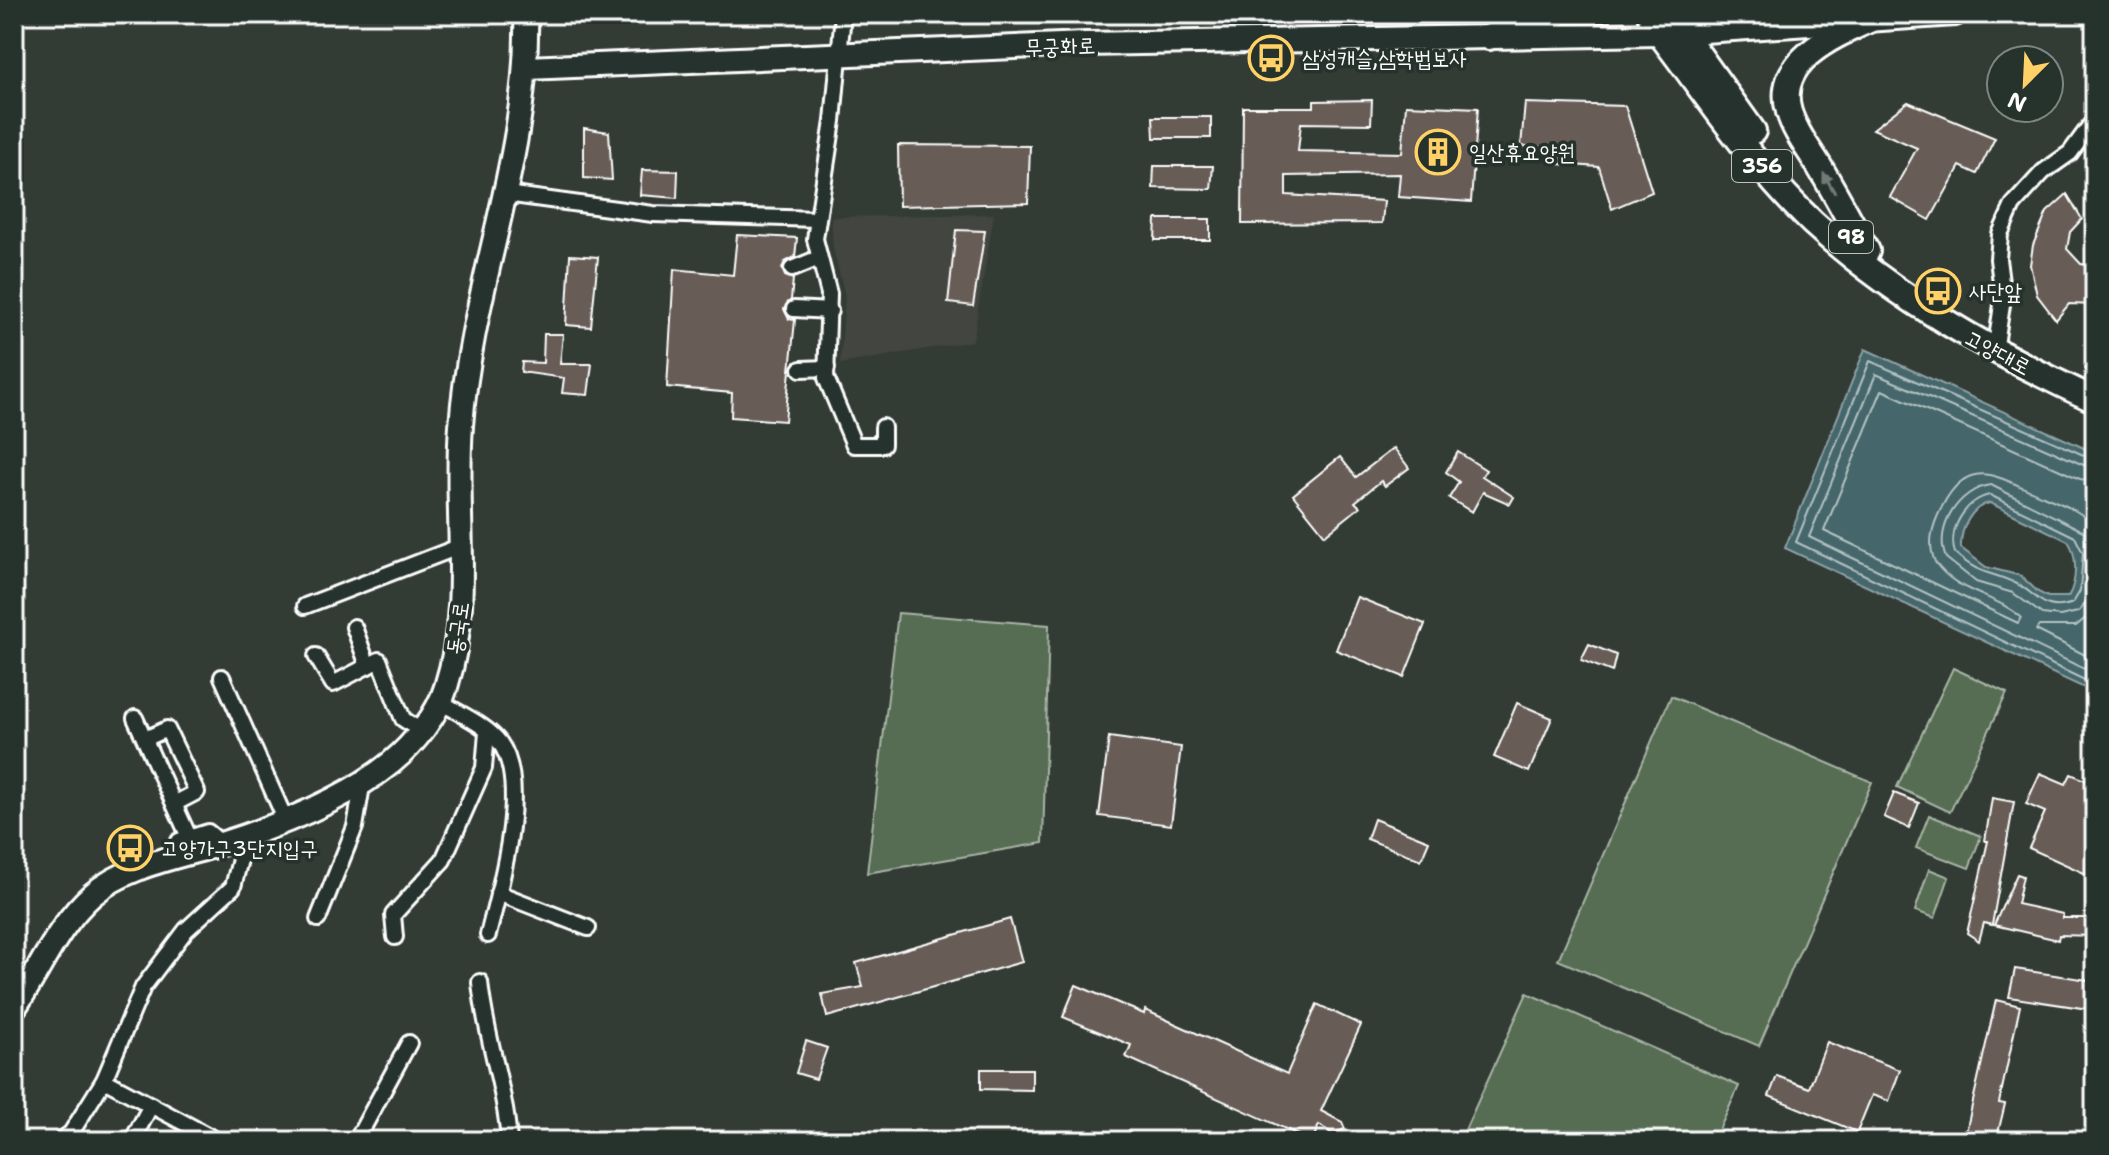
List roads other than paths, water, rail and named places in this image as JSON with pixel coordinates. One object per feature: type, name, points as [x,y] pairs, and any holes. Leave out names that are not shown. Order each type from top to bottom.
[{"type":"main road","name":"동국로","points":[[14,1008],[62,929],[93,894],[129,873],[286,821],[363,780],[391,764],[421,731],[439,701],[454,657],[462,606],[461,426],[469,367],[506,194],[527,68],[526,14]]},
{"type":"main road","points":[[1489,37],[1556,14]]},
{"type":"main road","name":"무궁화로","points":[[527,68],[1085,44],[1489,37],[1667,24],[1955,14]]},
{"type":"main road","points":[[1860,17],[1802,57],[1790,82],[1788,109],[1797,131],[1867,251]]},
{"type":"main road","name":"고양대로","points":[[1667,24],[1769,153],[1833,222],[1867,251],[1996,344],[2095,384]]},
{"type":"main road","name":"고양대로","points":[[1667,24],[1753,156],[1811,221],[1909,298],[2095,400]]},
{"type":"street","points":[[843,14],[834,110],[815,239],[830,311],[826,378],[854,445],[883,445],[883,427]]},
{"type":"street","points":[[1996,344],[2003,298],[1998,259],[2000,234],[2013,205],[2043,172],[2070,153],[2095,119]]},
{"type":"street","points":[[506,194],[653,214],[817,219]]},
{"type":"street","points":[[792,269],[819,258]]},
{"type":"street","points":[[794,309],[830,311]]},
{"type":"street","points":[[801,369],[827,368]]},
{"type":"street","points":[[305,606],[461,546]]},
{"type":"street","points":[[354,627],[368,666]]},
{"type":"street","points":[[316,656],[333,684],[379,660],[403,719],[421,731]]},
{"type":"street","points":[[222,677],[286,821]]},
{"type":"street","points":[[439,701],[498,739],[510,760],[511,837],[488,935]]},
{"type":"street","points":[[135,718],[189,837]]},
{"type":"street","points":[[145,739],[167,729],[197,792],[174,804]]},
{"type":"street","points":[[395,937],[393,915],[443,860],[484,768],[487,732]]},
{"type":"street","points":[[318,919],[355,827],[363,780]]},
{"type":"street","points":[[171,859],[179,841],[189,837],[208,832],[222,844]]},
{"type":"street","points":[[60,1141],[71,1133],[104,1080],[143,987],[186,930],[233,887],[246,836]]},
{"type":"street","points":[[498,893],[588,928]]},
{"type":"street","points":[[480,982],[484,1020],[504,1090],[509,1141]]},
{"type":"street","points":[[356,1141],[409,1043]]},
{"type":"street","points":[[104,1080],[218,1141]]},
{"type":"street","points":[[132,1141],[151,1105]]},
{"type":"water","points":[[1865,349],[2095,453],[2095,693],[1785,548]],"holes":[[[1990,503],[2068,541],[2075,569],[2068,597],[2048,597],[2021,576],[1986,567],[1961,548],[1962,534],[1968,520],[1977,509]]]},
{"type":"place","name":"삼성캐슬,삼학법보사","points":[[1271,58]]},
{"type":"place","name":"일산휴요양원","points":[[1438,152]]},
{"type":"place","name":"사단앞","points":[[1938,291]]},
{"type":"place","name":"고양가구3단지입구","points":[[130,848]]}]
